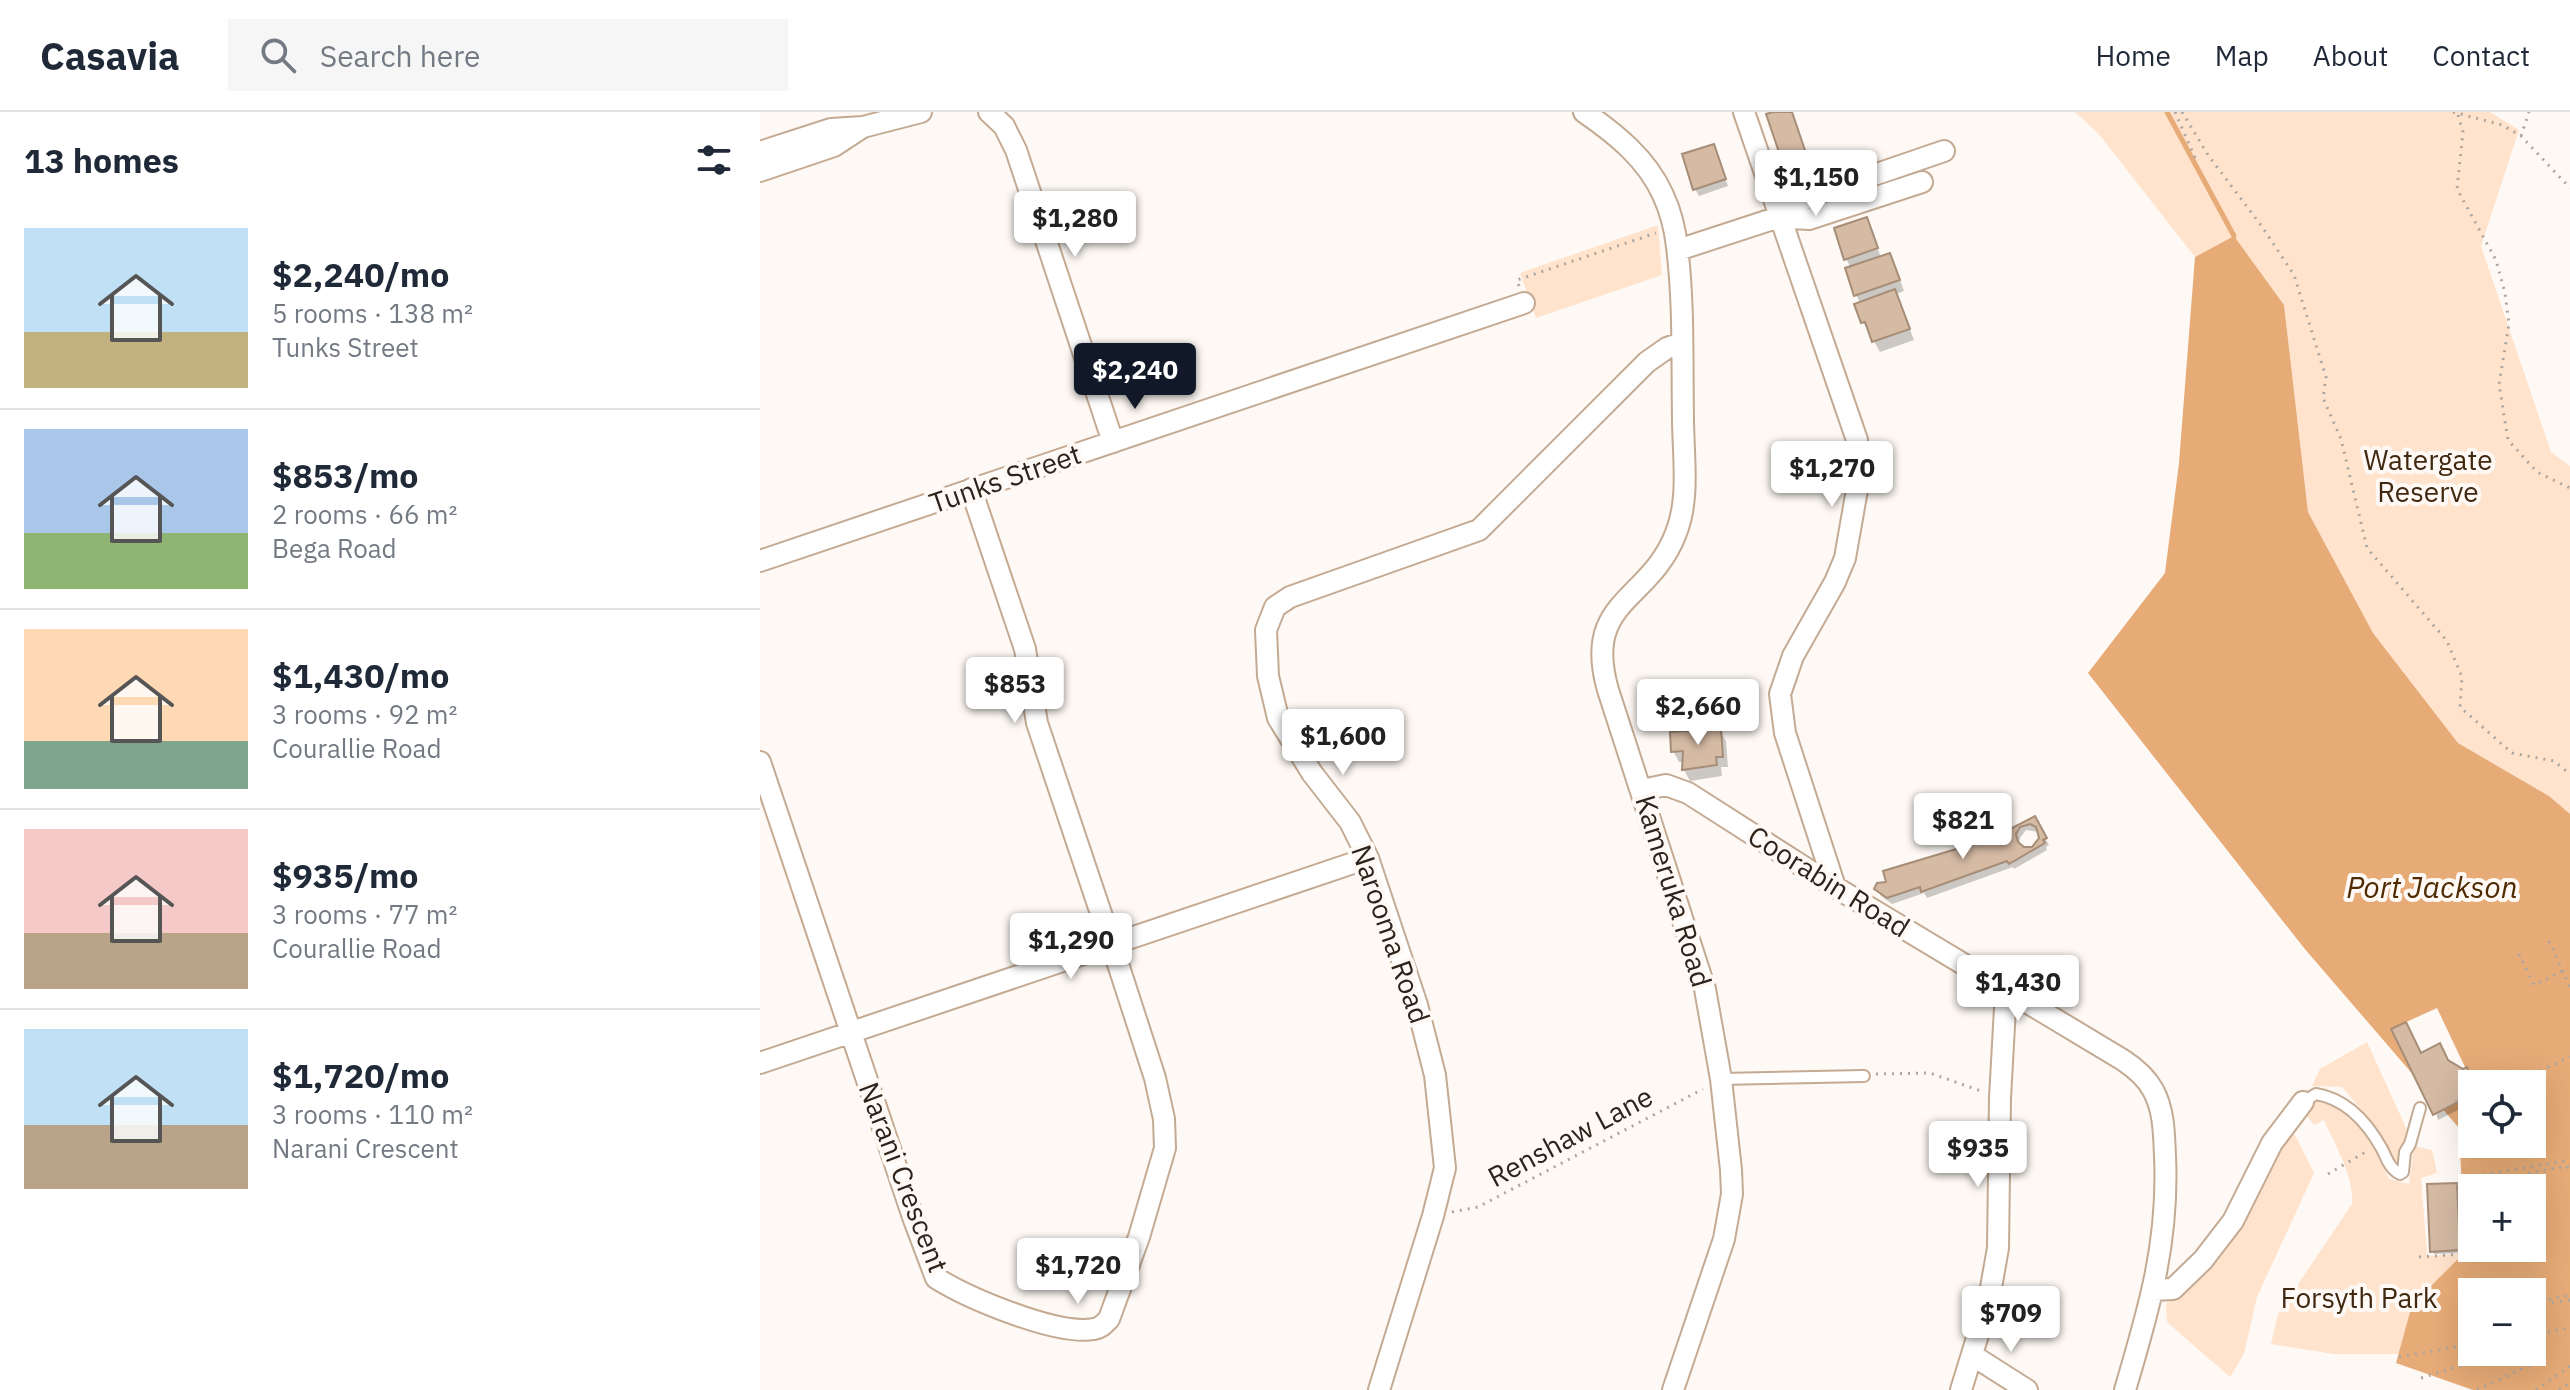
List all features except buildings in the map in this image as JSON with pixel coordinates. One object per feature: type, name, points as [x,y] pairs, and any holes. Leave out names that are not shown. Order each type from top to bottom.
[{"type":"street","points":[[989,112],[1004,126],[1016,150],[1113,442]]},
{"type":"street","name":"Kameruka Road","points":[[1584,112],[1621,139],[1650,173],[1670,210],[1678,250],[1682,343],[1681,517],[1669,549],[1609,622],[1600,652],[1608,690],[1705,989],[1721,1079],[1731,1170],[1730,1214],[1717,1264],[1673,1390]]},
{"type":"street","points":[[1744,112],[1851,417],[1859,461],[1855,507],[1845,558],[1835,582],[1793,656],[1780,694],[1785,733],[1835,887]]},
{"type":"street","points":[[760,152],[831,129],[863,127],[914,113]]},
{"type":"street","points":[[760,171],[834,146],[863,127]]},
{"type":"street","points":[[1678,250],[1779,217],[1804,199],[1944,151]]},
{"type":"street","points":[[1779,217],[1809,219],[1922,182]]},
{"type":"street","name":"Tunks Street","points":[[760,561],[1524,303]]},
{"type":"street","name":"Narooma Road","points":[[1379,1390],[1445,1168],[1435,1075],[1417,1005],[1368,858],[1350,822],[1312,773],[1278,718],[1268,676],[1265,641],[1271,614],[1278,603],[1290,597],[1479,530],[1647,362],[1667,348],[1682,343]]},
{"type":"street","points":[[971,489],[1025,649],[1037,723],[1111,944]]},
{"type":"street","points":[[760,762],[851,1032]]},
{"type":"street","name":"Coorabin Road","points":[[1642,790],[1666,785],[1680,789],[1835,887],[2132,1066],[2148,1081],[2163,1123],[2166,1172],[2163,1238],[2154,1290],[2125,1390]]},
{"type":"street","points":[[760,1063],[1368,858]]},
{"type":"street","name":"Narani Crescent","points":[[851,1032],[936,1278],[984,1303],[1052,1325],[1090,1330],[1100,1328],[1109,1319],[1124,1278],[1165,1148],[1164,1119],[1155,1078],[1111,944]]},
{"type":"street","points":[[1961,1390],[1989,1299],[1998,1248],[2000,1098],[2006,990]]},
{"type":"street","points":[[2154,1290],[2173,1289],[2203,1260],[2233,1221],[2272,1143],[2303,1102]]},
{"type":"street","points":[[1972,1355],[2027,1390]]},
{"type":"lane","points":[[1721,1079],[1864,1076]]},
{"type":"lane","points":[[2303,1102],[2316,1094],[2329,1096],[2346,1105],[2364,1121],[2395,1172],[2400,1174],[2420,1108]]},
{"type":"path","points":[[2175,112],[2196,160]]},
{"type":"path","points":[[2182,112],[2208,155],[2294,275],[2326,377],[2323,398],[2341,439],[2367,548],[2447,641],[2462,677],[2460,707],[2512,753],[2554,761],[2570,774]]},
{"type":"path","points":[[2453,112],[2502,125],[2521,136],[2570,188]]},
{"type":"path","points":[[2521,136],[2529,112]]},
{"type":"path","points":[[2458,115],[2463,132],[2457,189],[2496,260],[2505,293],[2509,324],[2499,384],[2508,440],[2537,472],[2570,488]]},
{"type":"path","points":[[1524,303],[1517,280],[1661,232]]},
{"type":"path","points":[[2549,941],[2570,987]]},
{"type":"path","points":[[2519,954],[2534,985],[2563,971]]},
{"type":"path","points":[[2542,1070],[2570,1057]]},
{"type":"path","points":[[1864,1076],[1930,1073],[2000,1098]]},
{"type":"path","name":"Renshaw Lane","points":[[1433,1216],[1478,1207],[1721,1079]]},
{"type":"path","points":[[2456,1100],[2458,1104]]},
{"type":"path","points":[[2328,1174],[2363,1152],[2380,1146]]},
{"type":"path","points":[[2487,1174],[2570,1160]]},
{"type":"path","points":[[2523,1174],[2567,1166],[2568,1169]]},
{"type":"path","points":[[2419,1257],[2458,1254]]},
{"type":"path","points":[[2546,1300],[2570,1298]]},
{"type":"path","points":[[2552,1303],[2570,1298]]},
{"type":"path","points":[[2546,1332],[2570,1328]]},
{"type":"path","points":[[2399,1357],[2458,1346]]},
{"type":"path","points":[[2477,1390],[2549,1356]]},
{"type":"path","points":[[2421,1378],[2460,1366]]},
{"type":"path","points":[[2536,1390],[2570,1366]]},
{"type":"path","points":[[2559,1390],[2568,1384]]},
{"type":"green space","name":"Watergate Reserve","points":[[2075,112],[2490,112],[2519,130],[2481,246],[2551,452],[2570,466],[2570,814],[2549,796],[2458,743],[2373,633],[2308,512],[2284,305],[2234,236],[2195,257],[2098,133]]},
{"type":"green space","points":[[1658,225],[1662,275],[1536,318],[1520,273]]},
{"type":"green space","points":[[2367,1042],[2407,1130],[2398,1162],[2391,1162],[2373,1124],[2342,1087],[2312,1086],[2320,1069]]},
{"type":"green space","name":"Forsyth Park","points":[[2324,1100],[2336,1106],[2356,1123],[2389,1179],[2409,1184],[2414,1146],[2432,1150],[2437,1173],[2421,1178],[2427,1253],[2429,1256],[2458,1254],[2458,1262],[2461,1262],[2402,1354],[2334,1354],[2271,1344],[2278,1314],[2352,1204],[2347,1172],[2324,1120],[2314,1125],[2306,1115],[2314,1102]]},
{"type":"green space","points":[[2286,1134],[2295,1135],[2314,1173],[2257,1297],[2244,1354],[2230,1377],[2167,1322],[2166,1304],[2203,1277],[2253,1208],[2274,1152]]},
{"type":"water","name":"Port Jackson","points":[[2234,236],[2284,305],[2308,512],[2373,633],[2458,743],[2549,796],[2570,814],[2570,1390],[2473,1390],[2396,1363],[2412,1305],[2458,1259],[2458,1262],[2546,1262],[2546,1174],[2461,1174],[2460,1158],[2546,1158],[2546,1070],[2458,1070],[2458,1127],[2304,948],[2088,673],[2165,573],[2179,463],[2195,257]]},
{"type":"pier","points":[[2437,1008],[2466,1070],[2458,1070],[2458,1095],[2438,1109],[2417,1084],[2391,1029]]},
{"type":"waterway","points":[[2167,112],[2234,236]]}]
